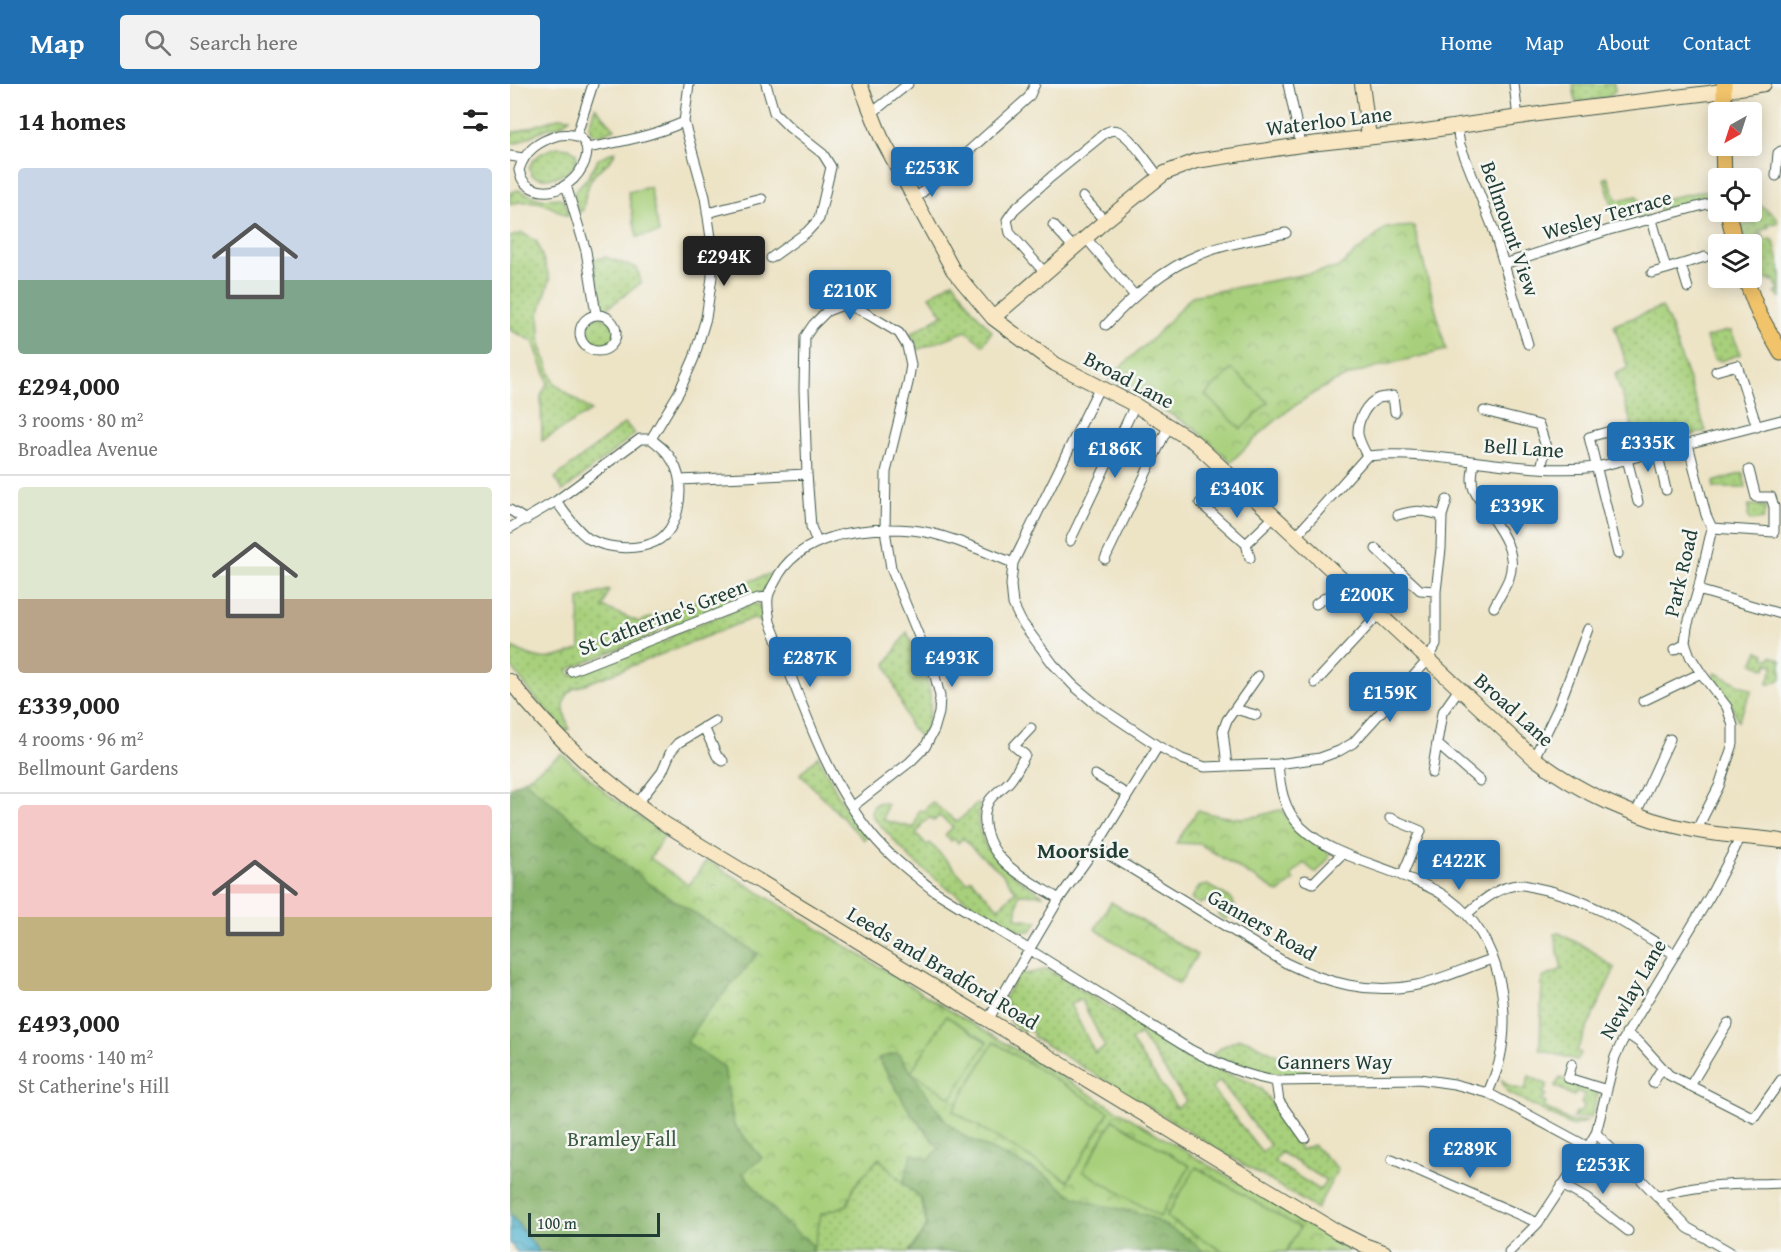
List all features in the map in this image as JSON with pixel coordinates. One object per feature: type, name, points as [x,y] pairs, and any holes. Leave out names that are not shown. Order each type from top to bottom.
[{"type":"main road","points":[[1749,288],[1759,314],[1781,353]]},
{"type":"street","points":[[576,136],[593,84]]},
{"type":"street","points":[[651,439],[679,392],[694,358],[706,318],[712,277],[711,238],[705,197],[684,122],[689,84]]},
{"type":"street","points":[[766,84],[774,112],[790,128],[824,154],[831,167],[819,219],[807,232],[771,258]]},
{"type":"street","name":"Broad Lane","points":[[860,84],[881,137],[953,270],[993,318],[1055,364],[1135,405],[1194,442],[1534,758],[1578,788],[1636,813],[1696,831],[1781,842]]},
{"type":"street","points":[[872,113],[908,84]]},
{"type":"street","points":[[915,199],[1029,98],[1035,84]]},
{"type":"street","points":[[1288,84],[1301,145]]},
{"type":"street","points":[[1362,84],[1369,137]]},
{"type":"street","points":[[1514,84],[1518,118]]},
{"type":"street","name":"Waterloo Lane","points":[[993,318],[1105,221],[1165,173],[1196,161],[1301,145],[1457,127],[1724,87],[1764,84]]},
{"type":"street","points":[[587,148],[640,138],[662,132],[684,122]]},
{"type":"street","name":"Bellmount View","points":[[1457,127],[1460,145],[1504,264],[1528,344]]},
{"type":"street","points":[[1045,273],[1010,233],[1007,220],[1014,210],[1051,177],[1105,133],[1113,130],[1123,134],[1160,177]]},
{"type":"street","points":[[566,135],[576,136],[587,148],[586,161],[583,168],[566,185],[549,191],[538,190],[526,185],[520,177],[519,170],[523,158],[545,139],[566,135]]},
{"type":"street","points":[[1776,176],[1778,153],[1781,151]]},
{"type":"street","points":[[510,156],[523,158]]},
{"type":"street","points":[[510,182],[520,177]]},
{"type":"street","points":[[566,185],[586,251],[596,315]]},
{"type":"street","points":[[1083,197],[1105,221]]},
{"type":"street","points":[[707,213],[762,200]]},
{"type":"street","name":"Wesley Terrace","points":[[1504,264],[1599,233],[1708,204]]},
{"type":"street","points":[[1652,220],[1666,269]]},
{"type":"street","points":[[1053,225],[1074,248]]},
{"type":"street","points":[[1106,325],[1135,296],[1169,270],[1201,254],[1286,233]]},
{"type":"street","points":[[1086,238],[1135,296]]},
{"type":"street","points":[[1652,273],[1706,257]]},
{"type":"street","points":[[1681,265],[1688,288]]},
{"type":"street","points":[[818,542],[811,527],[807,474],[804,380],[806,337],[813,325],[827,311],[840,306],[852,307],[899,333],[907,346],[911,365],[886,472],[885,530],[891,568],[935,676],[940,696],[939,713],[934,730],[925,747],[910,762],[852,807]]},
{"type":"street","points":[[596,315],[609,318],[616,328],[615,341],[607,350],[600,351],[583,344],[580,332],[585,320],[596,315]]},
{"type":"street","points":[[1716,371],[1737,365],[1757,427]]},
{"type":"street","points":[[1100,386],[1013,562],[1011,585],[1013,604],[1021,621],[1038,646],[1074,686],[1098,706],[1158,746],[1182,759],[1205,766],[1278,764],[1320,758],[1353,743],[1364,733],[1428,660],[1436,645],[1436,591],[1442,516],[1447,500]]},
{"type":"street","points":[[1296,536],[1367,456],[1358,435],[1360,420],[1371,403],[1379,398],[1393,396],[1395,412]]},
{"type":"street","points":[[1070,541],[1135,405]]},
{"type":"street","points":[[1484,411],[1539,425],[1546,447],[1541,468]]},
{"type":"street","name":"Bell Lane","points":[[1367,456],[1398,453],[1568,470],[1597,467],[1781,420]]},
{"type":"street","points":[[1105,559],[1169,425]]},
{"type":"street","points":[[1618,554],[1589,437],[1625,427]]},
{"type":"street","points":[[510,528],[556,501],[640,440],[651,439],[664,449],[675,464],[680,480],[679,502],[674,519],[665,535],[653,543],[639,547],[607,546],[590,539],[577,528],[556,501]]},
{"type":"street","name":"Park Road","points":[[1688,444],[1706,515],[1712,528],[1687,627],[1686,644],[1690,656],[1701,673],[1728,707],[1734,726],[1733,744],[1719,786],[1696,831]]},
{"type":"street","points":[[1657,451],[1666,490]]},
{"type":"street","points":[[1627,459],[1638,502]]},
{"type":"street","points":[[1474,462],[1474,489],[1498,525],[1510,561],[1509,578],[1494,607]]},
{"type":"street","points":[[1712,528],[1774,532],[1771,497],[1756,496],[1749,470]]},
{"type":"street","points":[[680,480],[807,474]]},
{"type":"street","points":[[1200,503],[1246,544],[1250,558]]},
{"type":"street","points":[[510,510],[526,520]]},
{"type":"street","points":[[1398,515],[1415,510],[1426,510],[1442,516]]},
{"type":"street","points":[[1246,544],[1274,517]]},
{"type":"street","points":[[768,597],[780,570],[793,556],[818,542],[843,534],[914,530],[961,542],[1013,562]]},
{"type":"street","points":[[1376,549],[1420,590],[1436,591]]},
{"type":"street","points":[[1316,604],[1345,584]]},
{"type":"street","points":[[1698,590],[1781,614]]},
{"type":"street","name":"Ganners Way","points":[[768,597],[770,622],[800,698],[828,764],[852,807],[872,835],[898,861],[933,890],[1191,1050],[1227,1068],[1256,1078],[1276,1081],[1419,1079],[1455,1084],[1488,1093],[1588,1147]]},
{"type":"street","name":"St Catherine's Green","points":[[571,671],[758,598],[768,597]]},
{"type":"street","points":[[1316,683],[1379,614]]},
{"type":"street","points":[[1534,758],[1558,708],[1588,628]]},
{"type":"street","points":[[1674,650],[1686,644]]},
{"type":"street","points":[[1643,701],[1701,673]]},
{"type":"street","points":[[1227,766],[1223,731],[1227,720],[1258,676]]},
{"type":"street","name":"Leeds and Bradford Road","points":[[510,681],[560,740],[608,783],[707,850],[1338,1232],[1384,1252]]},
{"type":"street","points":[[1432,773],[1442,713],[1459,689]]},
{"type":"street","points":[[1235,709],[1256,715]]},
{"type":"street","points":[[637,804],[662,772],[671,751],[687,736],[715,722]]},
{"type":"street","points":[[704,727],[717,756],[723,761]]},
{"type":"street","points":[[1031,728],[1014,746],[1025,755],[1018,769],[1011,781],[990,799],[985,808],[986,835],[994,851],[1007,866],[1059,899]]},
{"type":"street","points":[[1636,813],[1670,739]]},
{"type":"street","points":[[1437,744],[1480,781]]},
{"type":"street","points":[[988,1020],[1059,899],[1096,847],[1158,746]]},
{"type":"street","points":[[1278,764],[1281,795],[1300,826],[1314,838],[1343,853],[1441,893],[1467,914],[1483,937],[1500,976],[1504,1026],[1500,1059],[1488,1093]]},
{"type":"street","points":[[1095,775],[1128,795]]},
{"type":"street","points":[[1390,818],[1421,831],[1402,876]]},
{"type":"street","name":"Newlay Lane","points":[[1509,1252],[1538,1223],[1596,1133],[1615,1057],[1626,1033],[1710,896],[1741,837]]},
{"type":"street","name":"Ganners Road","points":[[1096,847],[1286,963],[1344,986],[1380,988],[1416,985],[1492,958]]},
{"type":"street","points":[[1305,880],[1313,883],[1343,853]]},
{"type":"street","points":[[1467,914],[1497,891],[1518,885],[1551,891],[1593,906],[1674,954]]},
{"type":"street","points":[[1690,1086],[1728,1023]]},
{"type":"street","points":[[1626,1033],[1640,1043],[1669,1075],[1754,1118],[1781,1080]]},
{"type":"street","points":[[1572,1064],[1568,1078],[1607,1090]]},
{"type":"street","points":[[1653,1083],[1662,1068]]},
{"type":"street","points":[[1276,1081],[1279,1101],[1305,1138]]},
{"type":"street","points":[[1596,1133],[1688,1228],[1730,1252]]},
{"type":"street","points":[[1392,1159],[1538,1223]]},
{"type":"street","points":[[1657,1197],[1682,1188],[1698,1186],[1781,1184]]},
{"type":"street","points":[[1562,1185],[1587,1199],[1628,1231]]},
{"type":"green space","points":[[1573,84],[1614,84],[1615,91],[1609,97],[1576,103]]},
{"type":"green space","points":[[595,107],[615,129],[599,135],[591,133],[589,125]]},
{"type":"green space","points":[[561,117],[570,118],[560,126],[545,129],[517,143],[510,142],[510,132]]},
{"type":"green space","points":[[558,147],[569,148],[576,153],[573,167],[568,172],[554,178],[538,178],[532,175],[529,167],[534,159],[545,151]]},
{"type":"green space","points":[[615,151],[610,161],[590,181],[583,210],[579,212],[573,197],[575,191],[588,177],[599,158]]},
{"type":"green space","points":[[1608,177],[1617,200],[1637,196],[1647,216],[1618,224],[1604,179]]},
{"type":"green space","points":[[650,187],[659,233],[637,237],[628,192]]},
{"type":"green space","points":[[518,190],[540,199],[560,198],[565,203],[569,214],[567,216],[540,203],[510,204],[510,193]]},
{"type":"green space","points":[[1708,190],[1708,197],[1660,212],[1657,200]]},
{"type":"green space","points":[[1762,207],[1776,216],[1778,223],[1767,224],[1769,227],[1758,234],[1743,234],[1741,226],[1762,222]]},
{"type":"green space","points":[[1414,226],[1446,350],[1364,370],[1318,390],[1258,436],[1231,462],[1191,426],[1108,378],[1152,339],[1192,296],[1337,268],[1386,228]]},
{"type":"green space","points":[[522,233],[537,242],[550,279],[539,315],[541,347],[554,383],[591,411],[542,441],[541,396],[548,382],[533,341],[510,330],[510,237]]},
{"type":"green space","points":[[1762,235],[1765,240],[1774,241],[1781,272],[1781,298],[1775,293],[1779,291],[1774,280],[1771,281],[1770,278],[1762,281]]},
{"type":"green space","points":[[605,257],[637,268],[641,283],[606,309],[601,303],[593,260]]},
{"type":"green space","points":[[953,281],[974,311],[992,331],[983,345],[966,331],[917,350],[910,334],[943,315],[930,296]]},
{"type":"green space","points":[[1662,307],[1706,431],[1640,449],[1615,374],[1628,368],[1614,325]]},
{"type":"green space","points":[[599,317],[610,322],[615,333],[610,344],[599,349],[588,344],[583,333],[588,322]]},
{"type":"green space","points":[[1731,331],[1741,354],[1721,361],[1714,359],[1706,338]]},
{"type":"green space","points":[[1232,369],[1268,402],[1241,429],[1205,395]]},
{"type":"green space","points":[[625,423],[635,434],[563,491],[555,478]]},
{"type":"green space","points":[[1743,473],[1746,488],[1714,488],[1713,482]]},
{"type":"green space","points":[[1749,505],[1766,506],[1763,519],[1751,521],[1748,518]]},
{"type":"green space","points":[[777,571],[765,591],[671,628],[661,627],[655,634],[567,670],[571,676],[658,640],[665,642],[673,634],[751,604],[759,605],[765,610],[767,625],[753,618],[573,689],[565,698],[564,703],[569,729],[566,732],[535,698],[510,665],[510,646],[529,655],[545,658],[580,649],[579,599],[609,590],[603,607],[639,622]]},
{"type":"green space","points":[[907,632],[924,672],[930,697],[927,724],[921,738],[910,726],[886,664]]},
{"type":"green space","points":[[1758,651],[1765,654],[1764,657],[1770,659],[1771,656],[1781,660],[1781,679],[1767,684],[1774,666],[1768,663],[1766,669],[1753,663]]},
{"type":"green space","points":[[1715,673],[1752,690],[1738,721],[1729,699],[1713,678]]},
{"type":"green space","points":[[562,754],[610,796],[665,835],[650,858],[689,885],[707,860],[941,1005],[1349,1249],[1347,1252],[1204,1252],[1191,1240],[1147,1215],[1094,1203],[1070,1194],[1045,1175],[964,1136],[946,1121],[898,1053],[878,1058],[910,1112],[939,1148],[929,1160],[912,1153],[903,1183],[879,1158],[854,1186],[847,1205],[821,1214],[814,1246],[783,1221],[743,1173],[762,1158],[734,1125],[724,1067],[687,1042],[700,1021],[758,954],[649,884],[524,780]]},
{"type":"green space","points":[[818,756],[846,810],[867,837],[864,840],[800,774]]},
{"type":"green space","name":"Bramley Fall","points":[[524,780],[649,884],[758,954],[700,1021],[687,1042],[724,1067],[734,1125],[762,1158],[743,1173],[783,1221],[814,1246],[812,1252],[539,1252],[510,1214],[510,788]]},
{"type":"green space","points":[[881,802],[887,804],[883,820],[914,828],[919,810],[924,811],[932,802],[957,822],[978,803],[980,805],[978,821],[987,848],[1007,869],[1043,895],[1019,894],[1016,918],[1038,921],[1031,931],[1016,931],[947,888],[912,860],[873,817],[871,811],[875,804]],"holes":[[[939,816],[953,827],[945,835],[951,841],[954,839],[958,843],[963,838],[1001,872],[1016,891],[998,908],[971,879],[967,882],[930,843],[927,845],[916,833],[930,817],[934,821]]]},
{"type":"green space","points":[[1198,810],[1221,816],[1243,818],[1282,810],[1296,829],[1328,852],[1329,858],[1316,873],[1304,863],[1291,876],[1294,880],[1279,893],[1200,844],[1176,843]]},
{"type":"green space","points":[[1207,885],[1232,899],[1235,907],[1226,920],[1218,915],[1219,910],[1215,904],[1207,901],[1200,904],[1191,899],[1199,887]]},
{"type":"green space","points":[[1111,902],[1197,955],[1179,984],[1095,929]]},
{"type":"green space","points":[[1559,933],[1596,953],[1615,968],[1577,1050],[1581,1053],[1577,1060],[1540,1050],[1542,978],[1562,969],[1554,934]]},
{"type":"green space","points":[[1047,969],[1181,1051],[1186,1058],[1195,1059],[1209,1067],[1250,1082],[1261,1089],[1293,1131],[1291,1135],[1301,1150],[1313,1145],[1338,1169],[1317,1209],[1033,1037],[1034,1034],[1026,1028],[1023,1031],[1011,1024],[1007,1003],[1003,1000],[1021,970],[1026,974]],"holes":[[[1081,999],[1105,1047],[1095,1053],[1070,1004]],[[1140,1034],[1186,1101],[1177,1108],[1131,1041]],[[1220,1081],[1270,1145],[1262,1152],[1211,1088]],[[1280,1152],[1326,1180],[1320,1190],[1274,1162]]]},
{"type":"green space","points":[[946,1016],[987,1042],[951,1098],[911,1072]]},
{"type":"green space","points":[[1239,1039],[1247,1040],[1313,1075],[1261,1072],[1212,1055]]},
{"type":"green space","points":[[994,1042],[1109,1112],[1068,1181],[953,1111]]},
{"type":"green space","points":[[898,1053],[946,1121],[964,1136],[1045,1175],[1071,1194],[1094,1203],[1147,1215],[1191,1240],[1204,1252],[909,1252],[927,1226],[921,1199],[903,1183],[912,1153],[939,1148],[910,1112],[878,1057]]},
{"type":"green space","points":[[1529,1076],[1548,1085],[1543,1093],[1546,1095],[1542,1101],[1546,1103],[1544,1107],[1571,1122],[1588,1121],[1572,1126],[1507,1092],[1502,1080],[1511,1087],[1525,1090]]},
{"type":"green space","points":[[1560,1078],[1599,1091],[1591,1117],[1573,1118],[1584,1106],[1581,1103],[1585,1095],[1577,1091],[1574,1096],[1555,1086]]},
{"type":"green space","points":[[1113,1120],[1190,1166],[1160,1217],[1083,1171]]},
{"type":"green space","points":[[879,1158],[921,1199],[927,1226],[909,1252],[812,1252],[821,1214],[847,1205],[854,1186]]},
{"type":"green space","points":[[1196,1167],[1300,1228],[1286,1252],[1224,1252],[1166,1217]]},
{"type":"water","points":[[510,1214],[539,1252],[517,1252],[510,1243]]},
{"type":"district","name":"Moorside","points":[[1083,850]]}]
